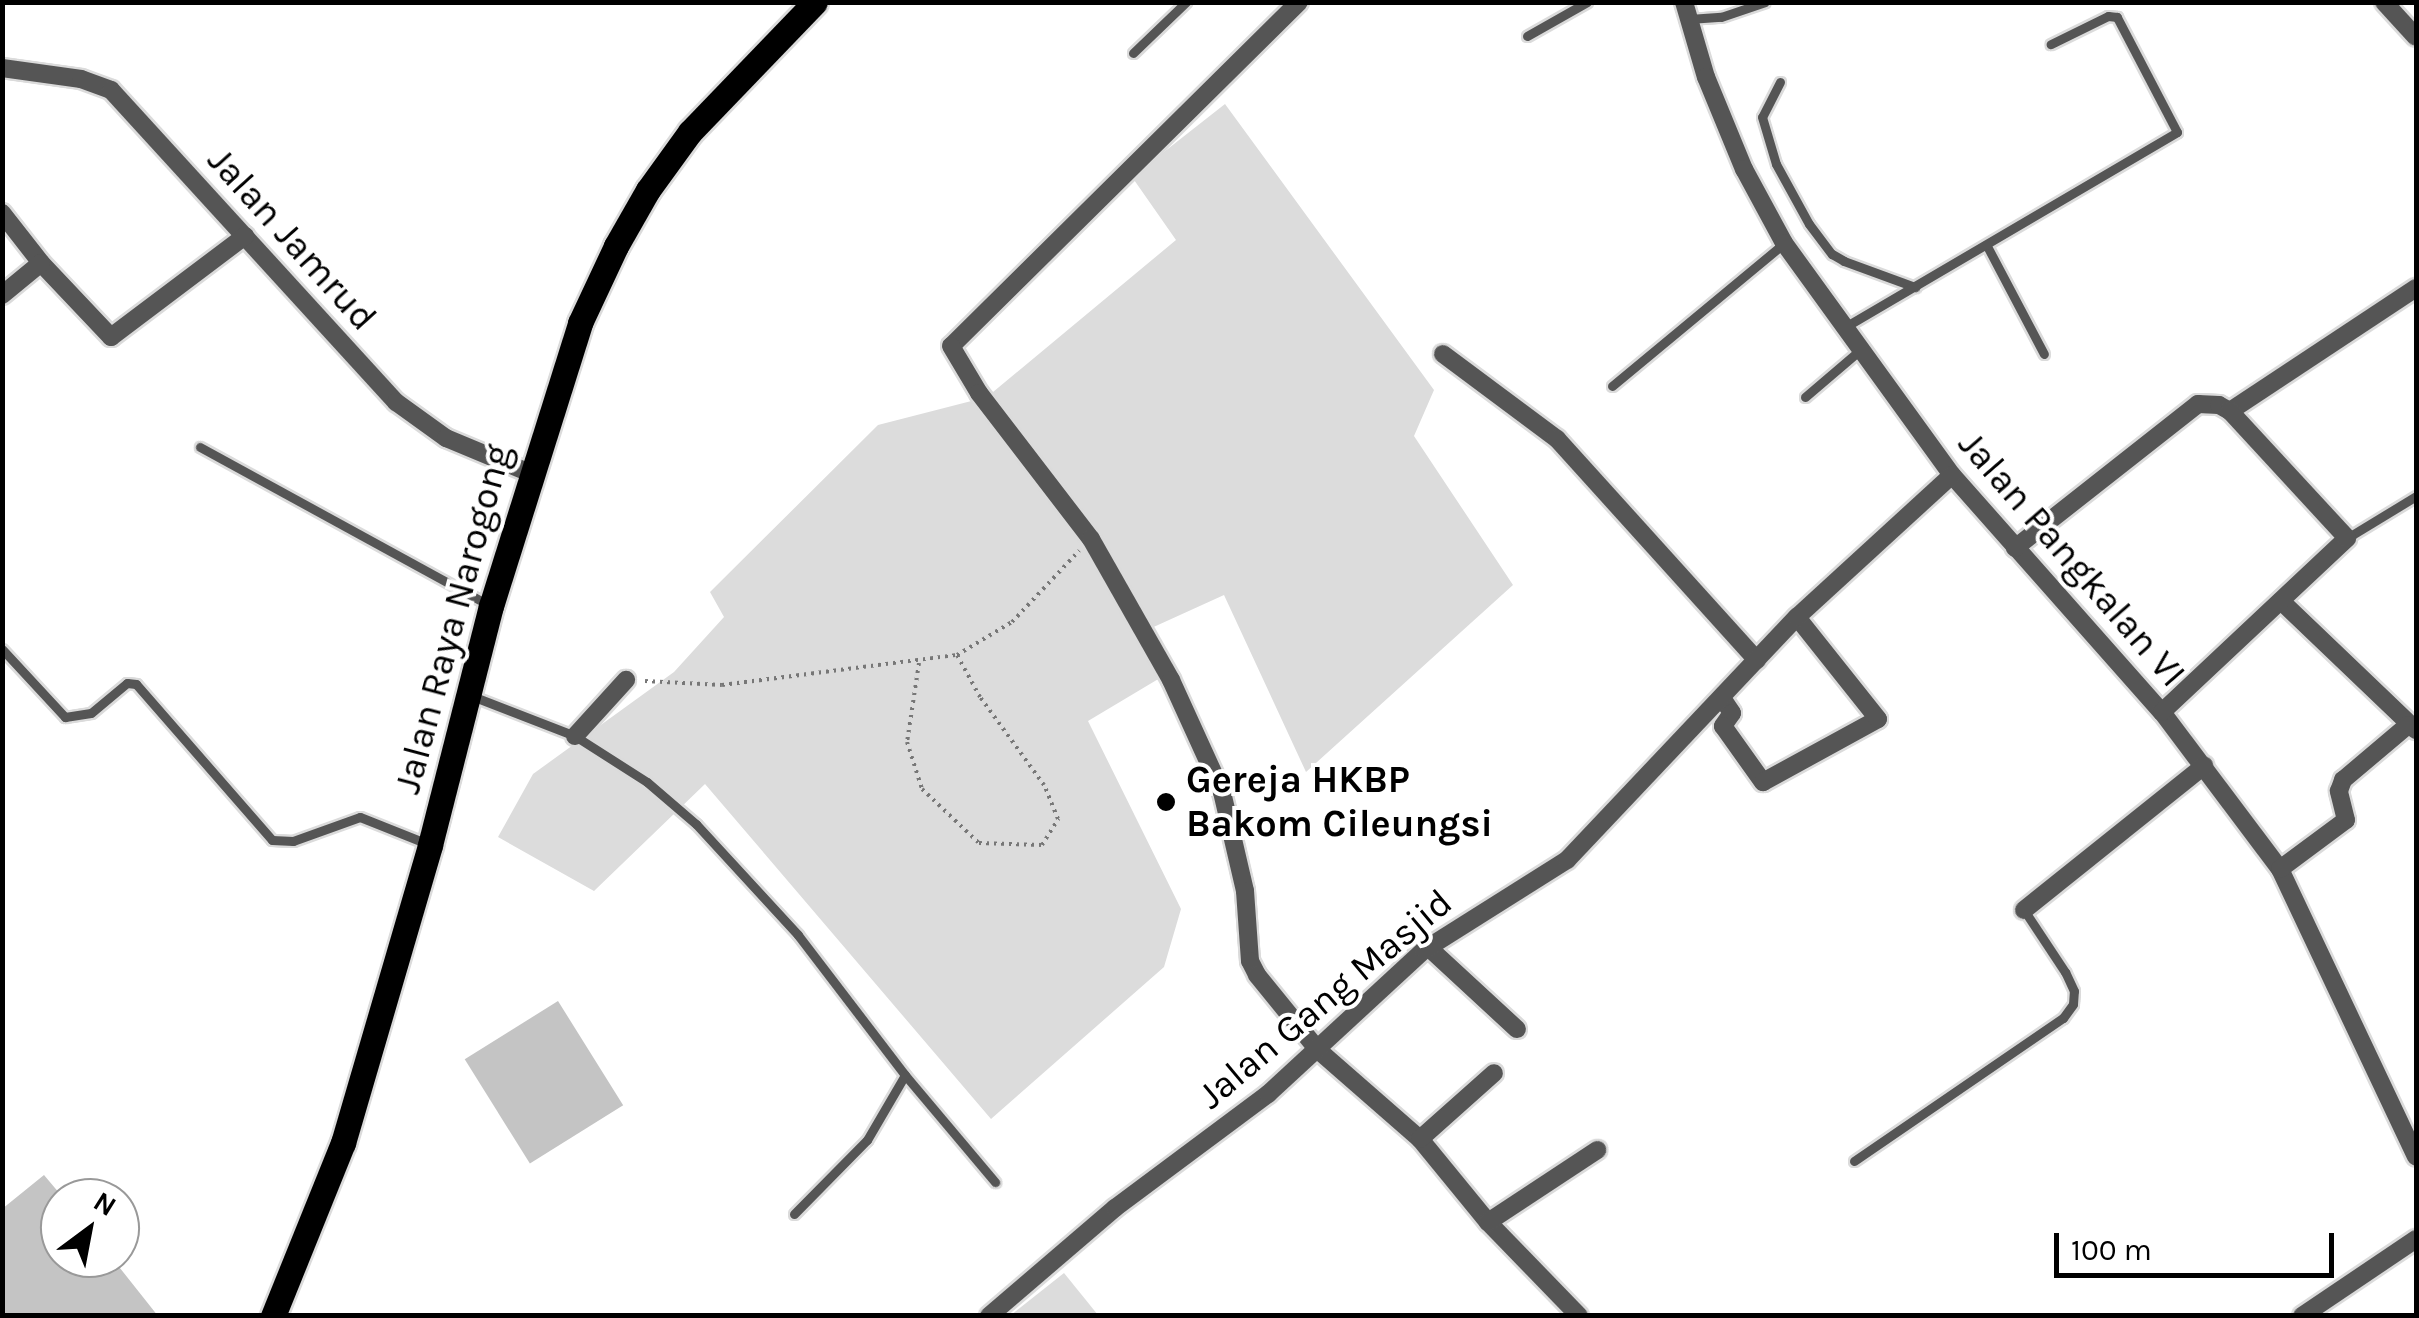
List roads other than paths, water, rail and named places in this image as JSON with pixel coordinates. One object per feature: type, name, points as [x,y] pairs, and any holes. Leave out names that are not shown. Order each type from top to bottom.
[{"type":"main road","name":"Jalan Raya Narogong","points":[[273,1316],[344,1143],[430,846],[491,606],[580,323],[648,190],[730,87],[815,2]]},
{"type":"street","points":[[1298,2],[951,346],[978,393],[1090,538],[1170,680],[1222,792],[1245,891],[1250,961],[1318,1050],[1420,1139],[1488,1222],[1580,1316]]},
{"type":"street","points":[[2384,2],[2416,37]]},
{"type":"street","name":"Jalan Pangkalan VI","points":[[1686,11],[1744,169],[1784,243],[1952,475],[2162,712],[2280,869],[2416,1156]]},
{"type":"street","name":"Jalan Jamrud","points":[[2,68],[81,79],[111,90],[396,402],[446,438],[530,473]]},
{"type":"street","points":[[2,213],[41,263],[110,337],[245,236]]},
{"type":"street","points":[[2,295],[41,263]]},
{"type":"street","points":[[2230,411],[2416,288]]},
{"type":"street","points":[[1443,354],[1557,439],[1757,660]]},
{"type":"street","points":[[2015,548],[2198,404],[2219,405],[2230,411],[2347,538],[2162,712]]},
{"type":"street","name":"Jalan Gang Masjid","points":[[989,1316],[1116,1208],[1318,1050],[1428,947],[1567,860],[1797,617],[1952,475]]},
{"type":"street","points":[[2280,601],[2412,727],[2344,780],[2340,791],[2346,820],[2280,869]]},
{"type":"street","points":[[1722,698],[1732,713],[1723,726],[1763,782],[1878,719],[1797,617]]},
{"type":"street","points":[[575,736],[626,680]]},
{"type":"street","points":[[2024,910],[2204,766]]},
{"type":"street","points":[[1428,947],[1518,1028]]},
{"type":"street","points":[[1420,1139],[1494,1073]]},
{"type":"street","points":[[1488,1222],[1596,1150]]},
{"type":"street","points":[[2302,1316],[2416,1239]]},
{"type":"lane","points":[[1133,53],[1186,2]]},
{"type":"lane","points":[[1527,36],[1587,2]]},
{"type":"lane","points":[[1686,11],[1721,17],[1766,2]]},
{"type":"lane","points":[[1845,327],[2179,130],[2117,17],[2108,16],[2051,44]]},
{"type":"lane","points":[[1780,82],[1762,116],[1776,164],[1808,224],[1832,254],[1915,287]]},
{"type":"lane","points":[[1612,386],[1784,243]]},
{"type":"lane","points":[[1987,246],[2044,354]]},
{"type":"lane","points":[[1806,398],[1862,348]]},
{"type":"lane","points":[[200,448],[491,606]]},
{"type":"lane","points":[[2347,538],[2416,496]]},
{"type":"lane","points":[[2,649],[65,717],[91,712],[127,683],[136,684],[272,840],[293,841],[360,816],[430,846]]},
{"type":"lane","points":[[469,695],[575,736],[647,782],[696,824],[798,934],[905,1075],[994,1182]]},
{"type":"lane","points":[[1854,1161],[2063,1018],[2073,1004],[2074,991],[2065,972],[2024,910]]},
{"type":"lane","points":[[794,1214],[867,1140],[905,1075]]},
{"type":"place","name":"Gereja HKBP Bakom Cileungsi","points":[[1166,802]]}]
